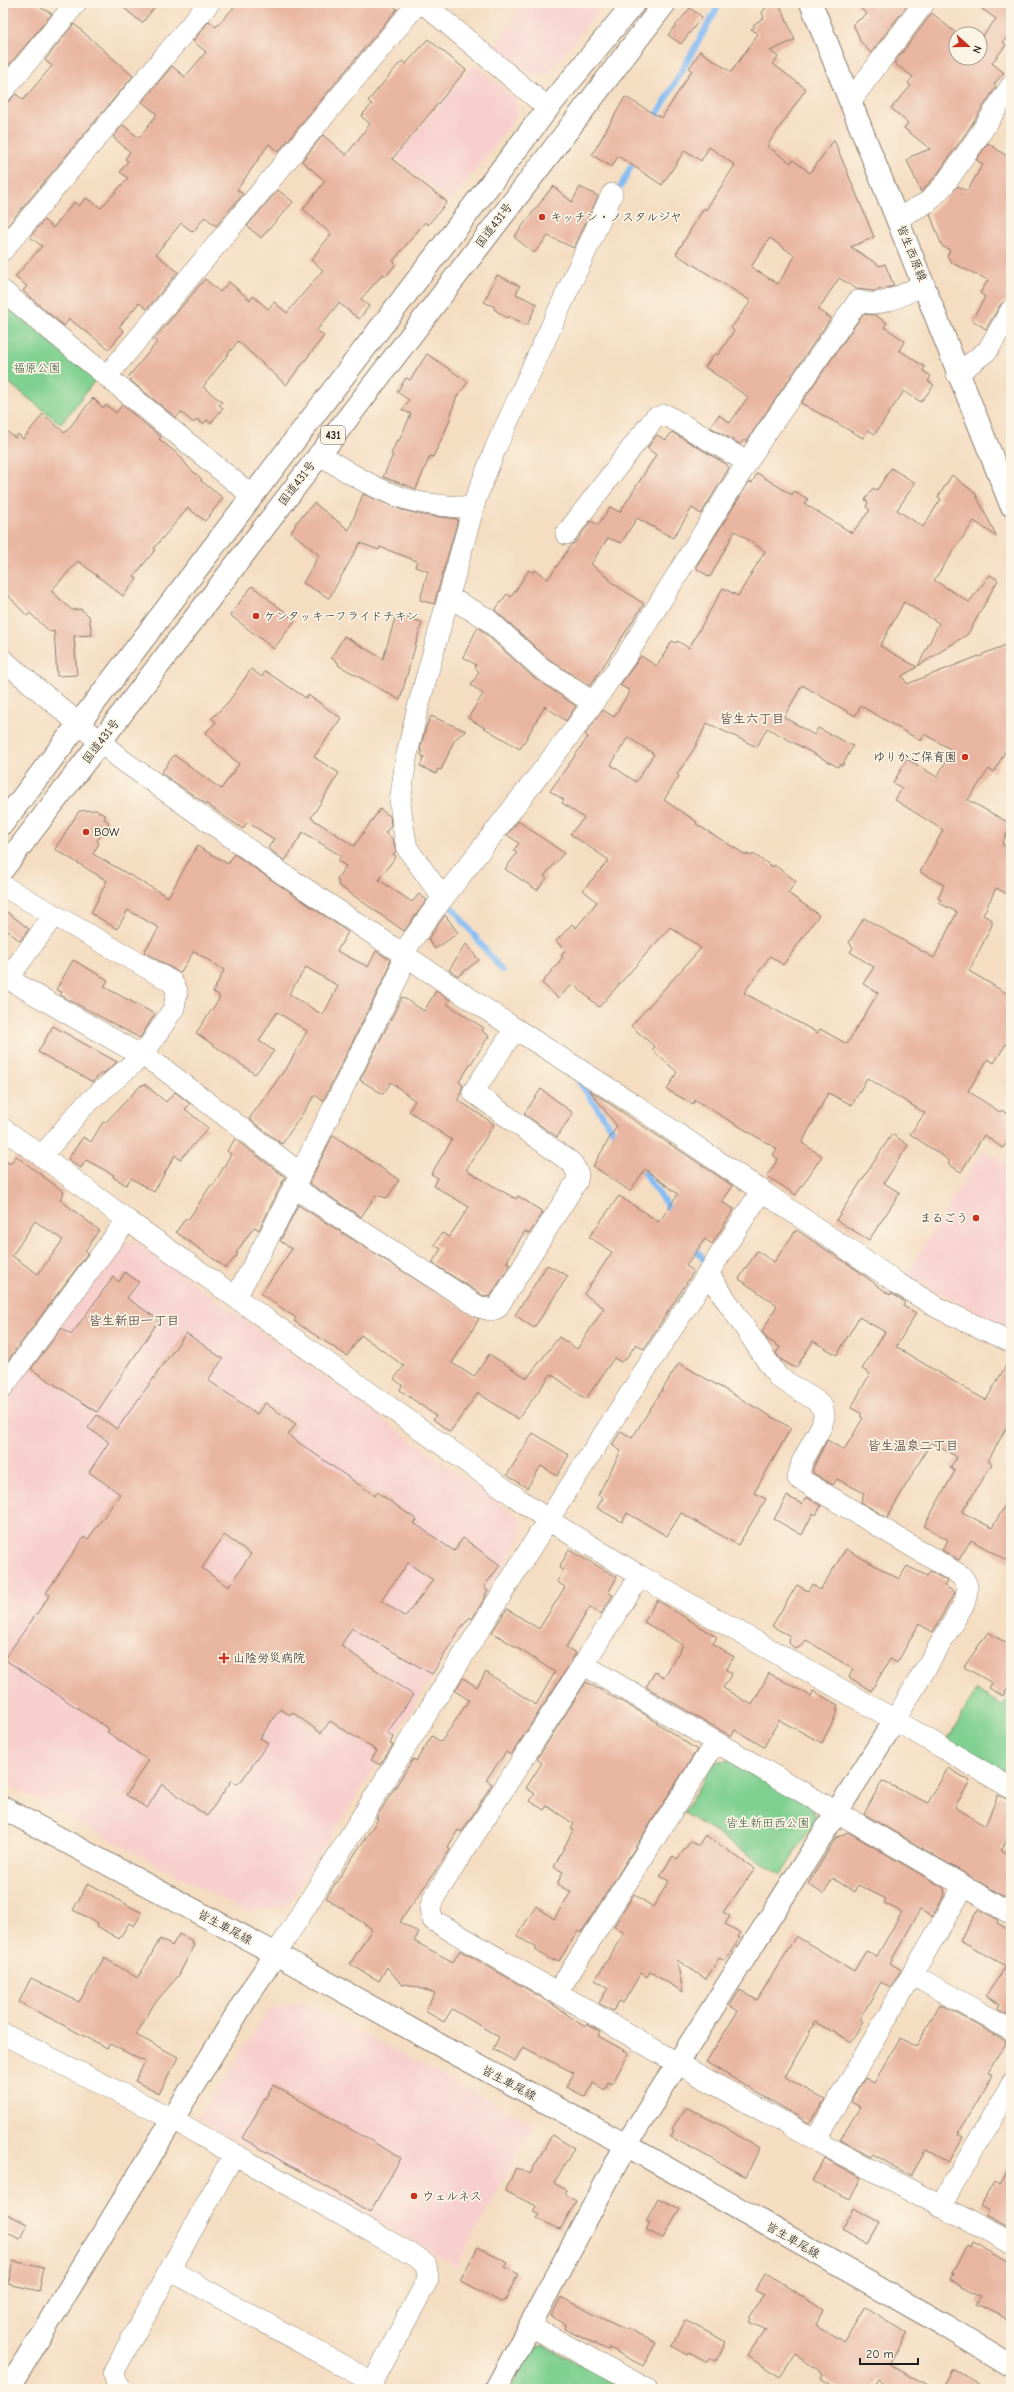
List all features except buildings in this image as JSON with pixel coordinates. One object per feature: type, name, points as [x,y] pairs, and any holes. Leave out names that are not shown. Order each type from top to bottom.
[{"type":"main road","name":"431","points":[[3,824],[251,495],[548,108],[634,3]]},
{"type":"main road","name":"国道431号","points":[[3,869],[665,3]]},
{"type":"main road","name":"皆生西原線","points":[[811,3],[924,284],[957,374],[1011,505]]},
{"type":"main road","points":[[496,2389],[626,2145],[895,1720]]},
{"type":"main road","name":"皆生車尾線","points":[[3,1808],[276,1954],[443,2047],[626,2145],[944,2325],[1011,2366]]},
{"type":"main road","points":[[8,2389],[252,1989],[276,1954]]},
{"type":"street","points":[[3,91],[76,3]]},
{"type":"street","points":[[3,250],[209,3]]},
{"type":"street","points":[[107,376],[418,3]]},
{"type":"street","points":[[423,3],[548,108]]},
{"type":"street","points":[[851,100],[924,3]]},
{"type":"street","points":[[898,218],[928,202],[945,184],[1011,86]]},
{"type":"street","points":[[443,898],[407,848],[400,802],[406,759],[417,711],[473,508],[496,447],[612,194]]},
{"type":"street","points":[[236,1297],[276,1224],[399,975],[403,954],[443,898],[593,703],[626,655],[747,462],[858,301],[866,304],[883,302],[924,284]]},
{"type":"street","points":[[3,291],[251,495]]},
{"type":"street","points":[[957,374],[988,350],[1011,310]]},
{"type":"street","points":[[566,534],[650,424],[661,415],[666,415],[747,462]]},
{"type":"street","points":[[319,454],[355,476],[395,494],[418,502],[473,508]]},
{"type":"street","points":[[448,597],[486,618],[540,667],[593,703]]},
{"type":"street","points":[[3,660],[136,771],[283,874],[515,1029],[635,1105],[929,1303],[1011,1342]]},
{"type":"street","points":[[3,886],[176,986],[178,997],[174,1008],[143,1055],[83,1107],[42,1156]]},
{"type":"street","points":[[54,915],[14,970],[10,980],[143,1055],[217,1108],[297,1180],[479,1307],[492,1310],[497,1308],[578,1181],[578,1174],[572,1163],[473,1092],[515,1029]]},
{"type":"street","points":[[3,1129],[42,1156],[127,1220],[548,1520],[640,1576],[895,1720],[1011,1788]]},
{"type":"street","points":[[276,1954],[548,1520],[762,1190]]},
{"type":"street","points":[[3,1387],[127,1220]]},
{"type":"street","points":[[708,1273],[778,1378],[815,1400],[823,1408],[824,1416],[822,1425],[802,1462],[798,1478],[960,1574],[967,1582],[969,1589],[964,1604],[895,1720]]},
{"type":"street","points":[[640,1576],[433,1899],[430,1909],[431,1916],[437,1924],[677,2063],[815,2140],[1011,2243]]},
{"type":"street","points":[[583,1664],[715,1743],[838,1811],[1011,1914]]},
{"type":"street","points":[[557,1993],[715,1743]]},
{"type":"street","points":[[815,2140],[964,1886]]},
{"type":"street","points":[[913,1975],[1011,2030]]},
{"type":"street","points":[[3,2034],[172,2119],[418,2258],[426,2265],[428,2279],[371,2386],[170,2270]]},
{"type":"street","points":[[940,2207],[1011,2085]]},
{"type":"street","points":[[122,2389],[116,2381],[114,2371],[234,2154]]},
{"type":"street","points":[[530,2326],[647,2389]]},
{"type":"shaded area","points":[[524,3],[604,3],[549,74],[530,75],[496,46]]},
{"type":"shaded area","points":[[474,64],[516,99],[518,115],[451,202],[396,157]]},
{"type":"shaded area","name":"まるごう","points":[[983,1149],[1005,1162],[1011,1152],[1011,1330],[906,1275]]},
{"type":"shaded area","name":"山陰労災病院","points":[[135,1241],[520,1518],[523,1534],[287,1906],[246,1912],[3,1782],[3,1404],[121,1243]]},
{"type":"shaded area","name":"ウェルネス","points":[[303,2002],[533,2124],[457,2267],[197,2118],[237,2061],[267,2011]]},
{"type":"green space","name":"福原公園","points":[[3,302],[96,379],[61,424],[3,378]]},
{"type":"green space","points":[[976,1690],[1002,1705],[1011,1692],[1011,1772],[1008,1778],[947,1742]]},
{"type":"green space","name":"皆生新田西公園","points":[[729,1760],[811,1805],[816,1819],[781,1875],[683,1812],[715,1762]]},
{"type":"green space","points":[[544,2345],[627,2389],[510,2389],[532,2349]]},
{"type":"waterway","points":[[653,122],[720,3]]},
{"type":"waterway","points":[[621,186],[635,159]]},
{"type":"waterway","points":[[452,907],[502,971]]},
{"type":"waterway","points":[[575,1076],[618,1138]]},
{"type":"waterway","points":[[639,1166],[673,1214]]},
{"type":"waterway","points":[[693,1244],[703,1259]]},
{"type":"place","name":"キッチン・ノスタルジヤ","points":[[542,217]]},
{"type":"place","name":"ケンタッキーフライドチキン","points":[[256,616]]},
{"type":"place","name":"ゆりかご保育園","points":[[965,757]]},
{"type":"place","name":"BOW","points":[[86,832]]},
{"type":"place","name":"まるごう","points":[[976,1218]]},
{"type":"place","name":"山陰労災病院","points":[[224,1658]]},
{"type":"place","name":"ウェルネス","points":[[414,2196]]},
{"type":"district","name":"皆生六丁目","points":[[752,718]]},
{"type":"district","name":"皆生新田一丁目","points":[[134,1320]]},
{"type":"district","name":"皆生温泉二丁目","points":[[913,1445]]}]
